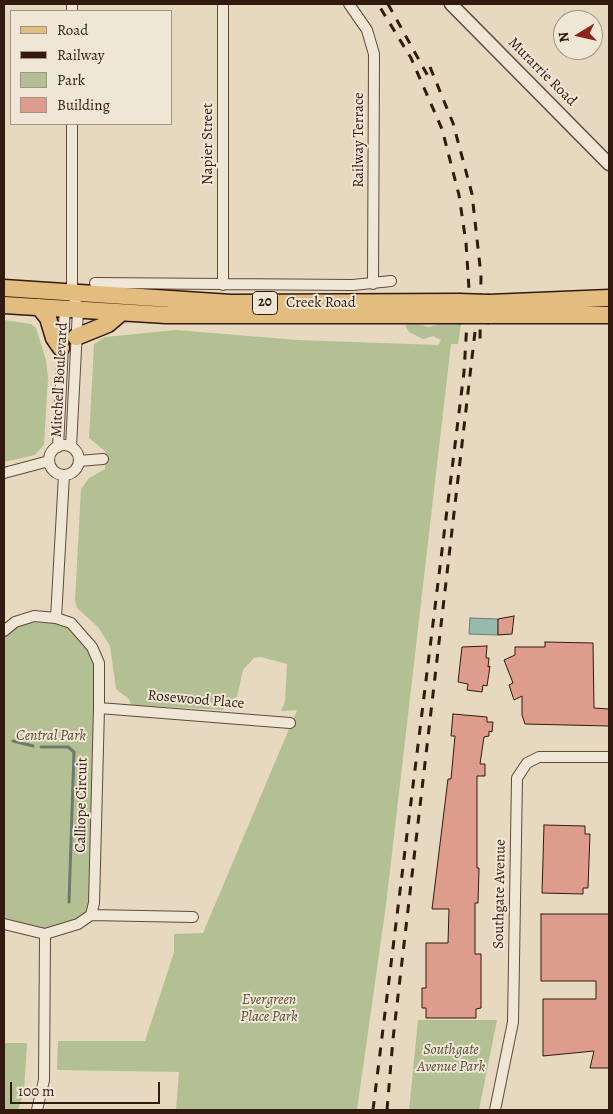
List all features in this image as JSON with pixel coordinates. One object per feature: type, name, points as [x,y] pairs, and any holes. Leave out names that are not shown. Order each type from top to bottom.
[{"type":"main road","name":"Creek Road","points":[[4,288],[232,303],[459,309]]},
{"type":"main road","name":"Creek Road","points":[[489,309],[609,298]]},
{"type":"main road","name":"Creek Road","points":[[4,306],[166,315],[459,309],[609,314]]},
{"type":"main road","points":[[39,307],[48,318],[54,338],[61,348]]},
{"type":"main road","points":[[76,337],[108,324],[121,313]]},
{"type":"street","name":"Napier Street","points":[[223,4],[223,285]]},
{"type":"street","name":"Railway Terrace","points":[[349,4],[366,30],[374,54],[373,284]]},
{"type":"street","name":"Murarrie Road","points":[[451,4],[609,164]]},
{"type":"street","name":"Mitchell Boulevard","points":[[58,447],[61,348],[71,309],[72,292],[72,125]]},
{"type":"street","name":"Creek Road","points":[[95,283],[223,285],[373,284],[392,281]]},
{"type":"street","name":"Mitchell Boulevard","points":[[71,309],[76,337],[72,447],[77,453],[79,461]]},
{"type":"street","name":"Mitchell Boulevard","points":[[49,461],[51,452],[58,447],[72,447]]},
{"type":"street","points":[[4,473],[49,461],[55,472],[64,475],[73,472],[79,461],[103,459]]},
{"type":"street","points":[[56,618],[64,475]]},
{"type":"street","name":"Calliope Circuit","points":[[4,631],[15,622],[34,616],[56,618],[71,623],[92,648],[98,663],[99,708],[94,903],[91,915]]},
{"type":"street","name":"Rosewood Place","points":[[99,708],[290,723]]},
{"type":"street","name":"Southgate Avenue","points":[[495,1110],[513,1022],[517,778],[527,763],[539,757],[609,757]]},
{"type":"street","points":[[4,924],[45,934],[78,924],[91,915],[193,917]]},
{"type":"street","points":[[37,1110],[44,1080],[45,934]]},
{"type":"green space","points":[[4,320],[31,324],[36,328],[46,360],[48,378],[44,445],[35,455],[4,462]]},
{"type":"green space","name":"Evergreen Place Park","points":[[446,322],[461,324],[458,344],[451,344],[386,905],[357,1110],[176,1110],[179,1072],[57,1070],[58,1041],[145,1041],[174,952],[174,934],[203,933],[297,710],[281,711],[285,702],[287,664],[261,657],[254,658],[243,670],[237,697],[227,702],[223,710],[131,705],[129,699],[116,689],[110,646],[98,627],[77,608],[75,600],[81,489],[89,478],[105,469],[106,452],[89,438],[94,344],[105,337],[176,330],[298,340],[438,345],[441,340],[433,336],[423,339],[409,332],[405,326],[412,323],[429,327]]},
{"type":"green space","name":"Central Park","points":[[34,616],[71,623],[99,663],[91,915],[45,934],[4,924],[4,631]]},
{"type":"green space","name":"Southgate Avenue Park","points":[[418,1020],[497,1020],[479,1110],[409,1110]]},
{"type":"green space","points":[[4,1043],[27,1043],[24,1092],[18,1110],[4,1110]]},
{"type":"water","points":[[470,618],[498,619],[498,635],[469,634]]},
{"type":"building","points":[[514,616],[512,634],[498,635],[498,619]]},
{"type":"building","points":[[545,642],[593,643],[594,708],[609,709],[609,726],[525,724],[522,715],[522,696],[514,700],[509,685],[513,683],[504,660],[515,655],[515,647],[545,647]]},
{"type":"building","points":[[487,646],[486,658],[489,658],[488,667],[490,666],[487,686],[483,685],[482,692],[467,690],[468,684],[458,682],[462,647]]},
{"type":"building","points":[[453,714],[487,717],[487,722],[493,722],[492,732],[489,731],[489,736],[484,737],[480,764],[485,764],[485,776],[477,776],[477,868],[479,868],[478,903],[475,903],[475,954],[481,954],[481,1008],[476,1009],[476,1018],[426,1018],[426,1008],[422,1008],[422,988],[426,988],[426,943],[448,943],[449,909],[432,909],[448,779],[451,779],[455,736],[451,736]]},
{"type":"building","points":[[544,825],[585,826],[585,834],[590,834],[588,888],[583,888],[583,894],[542,893]]},
{"type":"building","points":[[541,914],[609,914],[609,1068],[590,1068],[594,1051],[543,1056],[543,999],[596,999],[596,981],[541,981]]},
{"type":"waterway","points":[[13,741],[33,746]]},
{"type":"waterway","points":[[41,747],[68,747],[74,752],[69,902]]},
{"type":"railway","points":[[373,1110],[464,372],[469,289],[466,243],[459,195],[442,129],[411,58],[378,4]]},
{"type":"railway","points":[[388,4],[429,78]]},
{"type":"railway","points":[[430,67],[453,123],[472,194],[481,275],[480,340]]},
{"type":"railway","points":[[387,1110],[393,1039],[475,332]]}]
